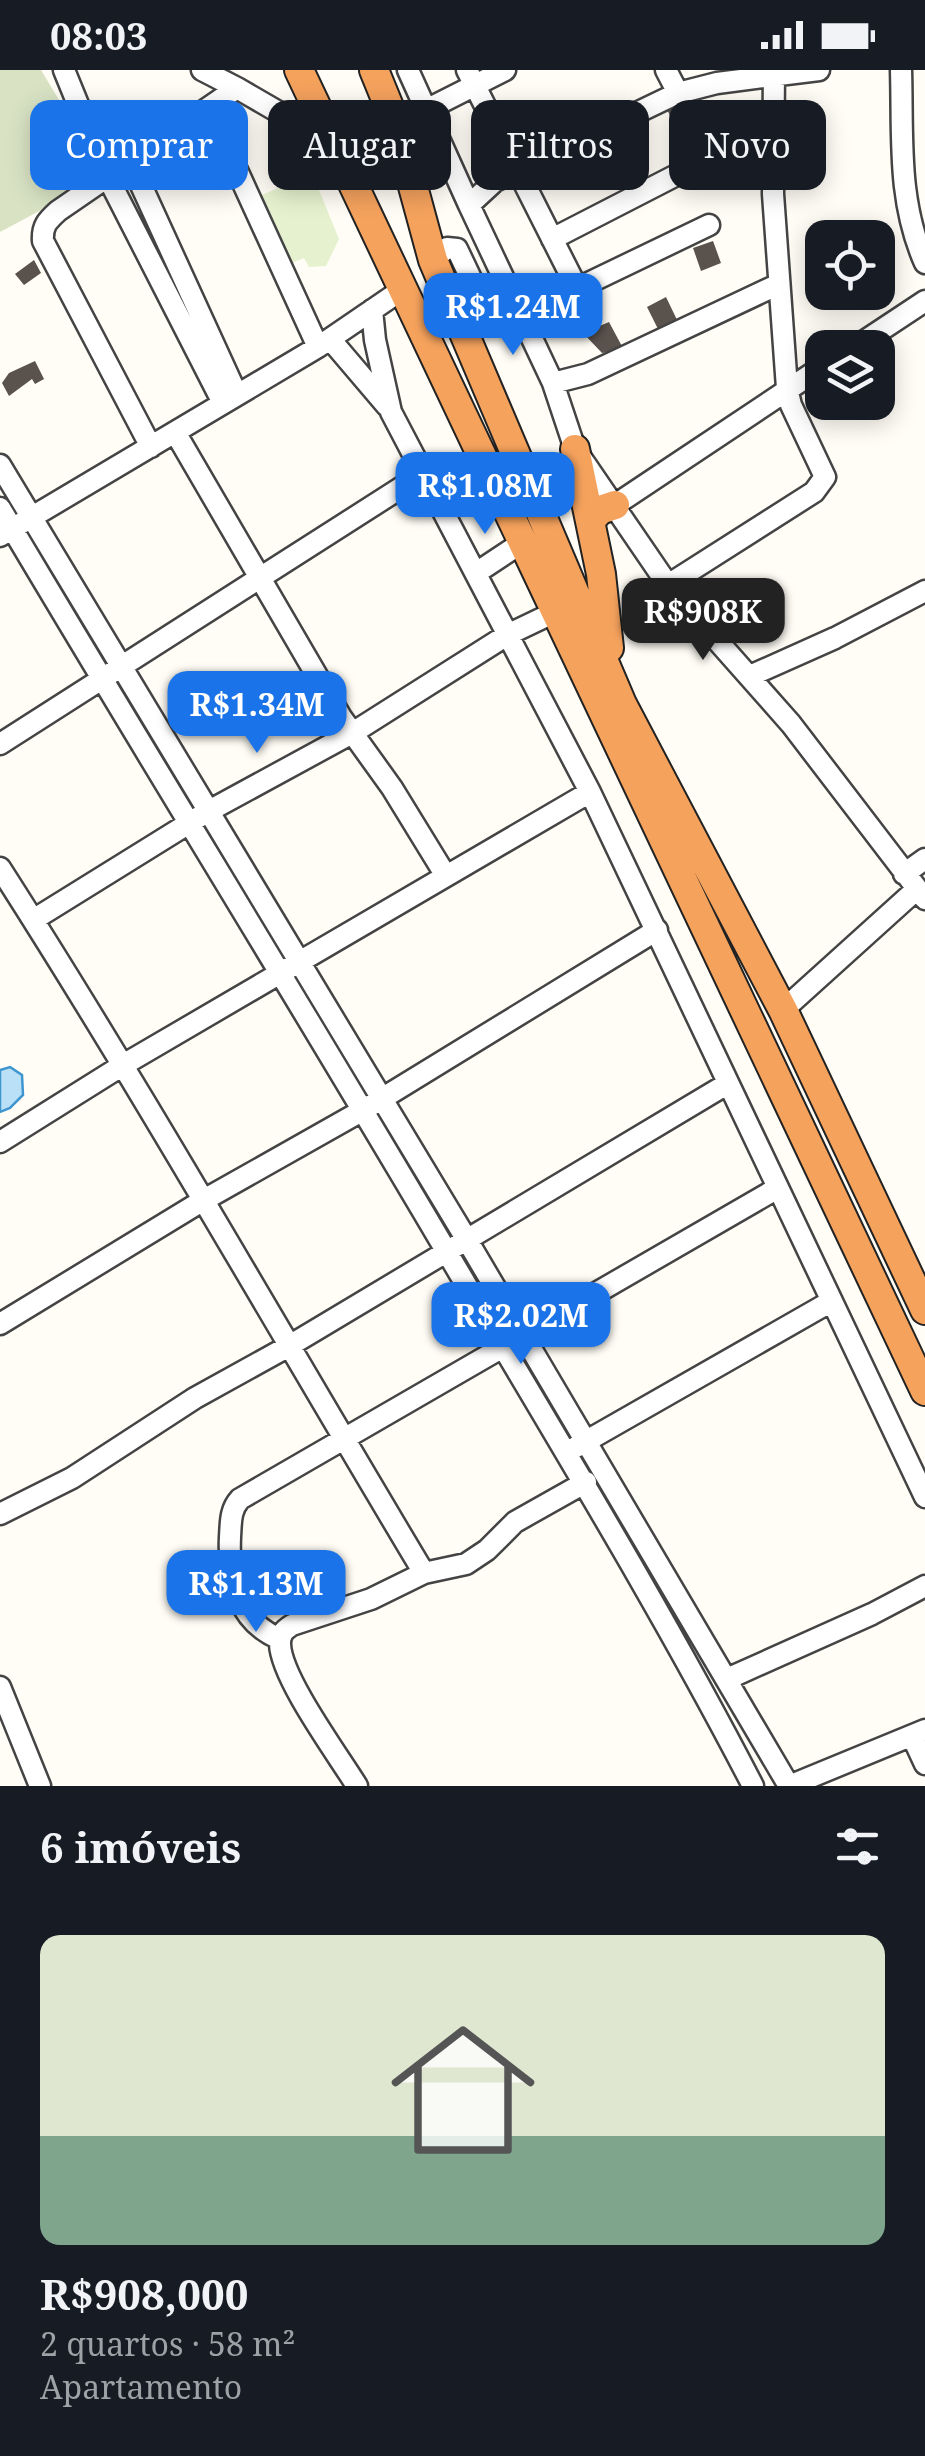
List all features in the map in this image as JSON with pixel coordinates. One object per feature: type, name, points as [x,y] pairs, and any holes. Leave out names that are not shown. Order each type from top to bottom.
[{"type":"highway","points":[[299,70],[313,100]]},
{"type":"highway","points":[[374,70],[396,124],[433,260],[612,680],[784,1010],[925,1310]]},
{"type":"highway","points":[[355,190],[925,1392]]},
{"type":"highway","points":[[576,449],[601,574],[612,680]]},
{"type":"highway","points":[[590,521],[600,510],[615,505]]},
{"type":"street","points":[[64,70],[76,100]]},
{"type":"street","points":[[202,70],[268,106]]},
{"type":"street","points":[[408,70],[422,100]]},
{"type":"street","points":[[440,100],[472,78],[505,70]]},
{"type":"street","points":[[666,70],[678,93]]},
{"type":"street","points":[[649,107],[678,93],[717,82],[819,70]]},
{"type":"street","points":[[901,70],[904,200],[925,263]]},
{"type":"street","points":[[668,585],[822,484],[824,473],[791,405],[787,388],[773,194],[774,73]]},
{"type":"street","points":[[221,100],[236,88]]},
{"type":"street","points":[[451,166],[553,384],[576,449],[668,585],[750,676],[851,800],[915,887]]},
{"type":"street","points":[[552,238],[669,179]]},
{"type":"street","points":[[248,189],[324,343],[391,412],[590,792],[925,1497]]},
{"type":"street","points":[[91,190],[45,223],[43,241],[151,447]]},
{"type":"street","points":[[115,190],[230,399]]},
{"type":"street","points":[[142,190],[230,399]]},
{"type":"street","points":[[469,206],[482,190]]},
{"type":"street","points":[[526,190],[578,290]]},
{"type":"street","points":[[433,260],[447,248],[457,249],[486,310],[493,314],[547,304],[709,225]]},
{"type":"street","points":[[553,384],[588,374],[779,284]]},
{"type":"street","points":[[6,532],[324,343],[402,289]]},
{"type":"street","points":[[881,330],[925,301]]},
{"type":"street","points":[[372,310],[391,412]]},
{"type":"street","points":[[615,505],[805,377]]},
{"type":"street","points":[[175,432],[327,694],[446,876]]},
{"type":"street","points":[[0,466],[31,517],[188,824],[289,968],[373,1104],[467,1240],[524,1337],[576,1446],[586,1482],[753,1786]]},
{"type":"street","points":[[0,744],[424,473]]},
{"type":"street","points":[[0,508],[6,532],[112,674],[207,812],[289,968]]},
{"type":"street","points":[[476,574],[523,542]]},
{"type":"street","points":[[750,676],[925,591]]},
{"type":"street","points":[[33,920],[207,812],[354,732],[507,635],[555,612]]},
{"type":"street","points":[[0,1142],[590,792]]},
{"type":"street","points":[[784,1010],[915,887],[925,859]]},
{"type":"street","points":[[0,868],[123,1066],[424,1573]]},
{"type":"street","points":[[0,1324],[202,1201],[373,1104],[656,930]]},
{"type":"street","points":[[0,1514],[72,1478],[194,1398],[289,1346],[727,1084]]},
{"type":"street","points":[[373,1104],[447,1252],[504,1348],[665,1575],[789,1786],[835,1778],[918,1733],[925,1764]]},
{"type":"street","points":[[357,1786],[288,1672],[280,1639],[252,1622],[234,1587],[230,1564],[232,1510],[240,1499],[776,1189]]},
{"type":"street","points":[[576,1446],[830,1302]]},
{"type":"street","points":[[280,1639],[292,1625],[371,1599],[424,1573],[458,1567],[478,1558],[515,1522],[586,1482]]},
{"type":"street","points":[[646,1586],[665,1575]]},
{"type":"street","points":[[727,1679],[925,1586]]},
{"type":"street","points":[[0,1687],[40,1786]]},
{"type":"green space","points":[[0,70],[41,70],[59,100],[30,100],[30,190],[79,190],[0,232]]},
{"type":"green space","points":[[273,190],[319,190],[339,239],[326,266],[309,267],[304,258],[292,263],[262,195]]},
{"type":"water","points":[[10,1067],[22,1075],[23,1095],[0,1112],[0,1070]]},
{"type":"building","points":[[713,241],[721,263],[701,271],[693,248]]},
{"type":"building","points":[[34,260],[41,273],[24,285],[15,274]]},
{"type":"building","points":[[666,297],[679,324],[660,333],[647,307]]},
{"type":"building","points":[[609,322],[624,350],[602,353],[583,333]]},
{"type":"building","points":[[35,361],[44,379],[35,384],[32,379],[9,396],[2,383],[9,373]]}]
